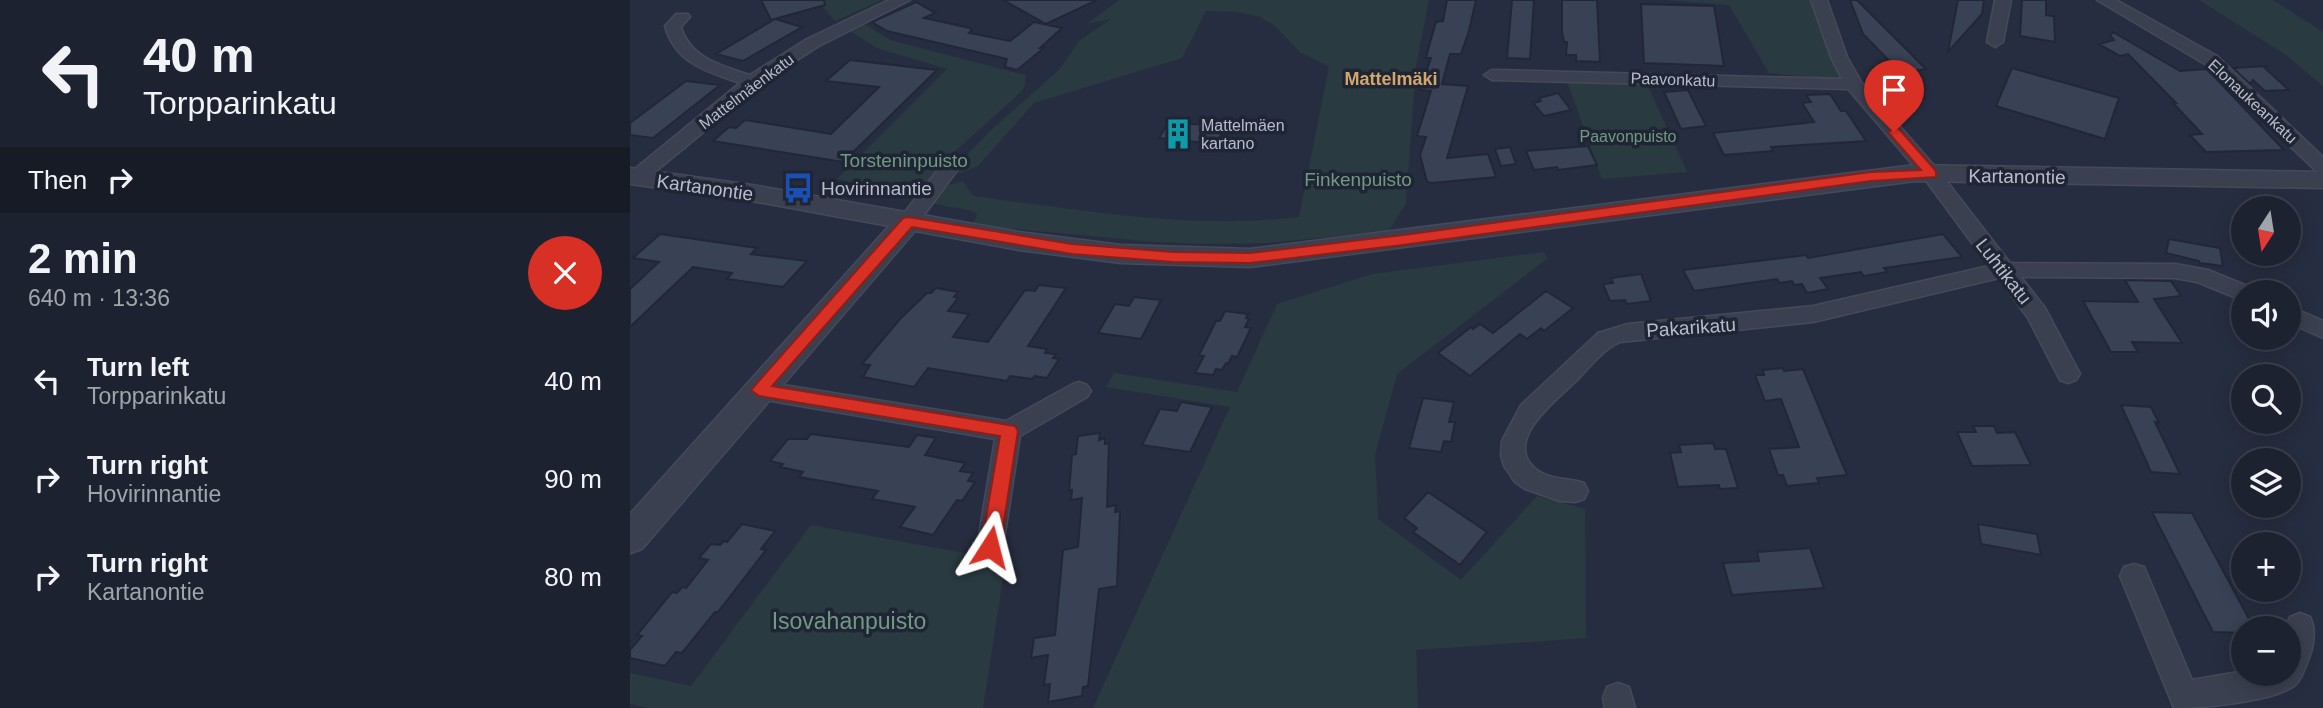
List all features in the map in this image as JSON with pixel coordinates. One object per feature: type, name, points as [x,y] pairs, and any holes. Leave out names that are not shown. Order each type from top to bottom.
[{"type":"street","name":"Mattelmäenkatu","points":[[633,176],[753,82],[811,44],[902,0]]},
{"type":"street","name":"Luhtikatu","points":[[1819,0],[1839,57],[1853,84],[1931,174],[2037,314],[2068,374]]},
{"type":"street","points":[[1996,42],[2003,0]]},
{"type":"street","name":"Elonaukeankatu","points":[[2105,0],[2211,60],[2323,167]]},
{"type":"street","points":[[682,17],[673,26],[674,35],[690,57],[753,82]]},
{"type":"street","name":"Paavonkatu","points":[[1492,75],[1853,84]]},
{"type":"street","points":[[631,536],[908,222],[955,160]]},
{"type":"street","name":"Kartanontie","points":[[633,176],[752,193],[1072,249],[1173,257],[1250,258],[1871,177],[1931,174],[2323,180]]},
{"type":"street","name":"Pakarikatu","points":[[1575,491],[1553,490],[1535,484],[1520,471],[1513,455],[1515,439],[1521,424],[1532,410],[1603,341],[1628,332],[1814,314],[2003,270],[2175,271],[2201,275],[2231,288]]},
{"type":"street","points":[[2301,320],[2323,330]]},
{"type":"street","points":[[759,390],[1009,431],[1079,391]]},
{"type":"street","points":[[990,547],[1009,431]]},
{"type":"street","points":[[2134,576],[2186,702],[2250,686]]},
{"type":"green space","points":[[817,0],[882,0],[835,21]]},
{"type":"green space","name":"Finkenpuisto","points":[[1119,0],[1429,0],[1416,66],[1406,203],[1387,234],[1387,231],[1270,243],[1153,242],[973,225],[977,214],[973,211],[930,203],[949,185],[963,181],[973,196],[1136,217],[1217,221],[1299,217],[1329,67],[1300,52],[1275,26],[1260,17],[1237,12],[1206,11],[1182,58],[1034,103],[978,166],[958,174],[967,155],[991,130],[1059,70],[1080,40],[1111,19],[1087,24]]},
{"type":"green space","points":[[1666,0],[1811,0],[1840,80],[1769,73],[1729,5]]},
{"type":"green space","points":[[2199,0],[2273,0],[2323,32],[2323,86],[2286,55]]},
{"type":"green space","name":"Torsteninpuisto","points":[[863,23],[890,40],[1025,75],[1025,86],[1021,92],[952,154],[915,199],[837,179],[947,69],[877,48],[848,30]]},
{"type":"green space","name":"Paavonpuisto","points":[[1567,81],[1647,84],[1687,172],[1602,179]]},
{"type":"green space","points":[[1543,252],[1548,258],[1397,374],[1375,455],[1378,519],[1461,580],[1537,496],[1585,509],[1586,638],[1416,650],[1418,708],[1093,708],[1230,407],[1106,387],[1114,373],[1237,392],[1277,304],[1372,274]]},
{"type":"green space","name":"Isovahanpuisto","points":[[811,525],[970,554],[1007,552],[983,708],[648,708],[630,704],[630,673],[691,686]]},
{"type":"building","points":[[761,0],[824,0],[825,5],[771,20]]},
{"type":"building","points":[[1003,0],[1097,0],[1046,24]]},
{"type":"building","points":[[1447,0],[1476,0],[1461,54],[1450,54],[1442,84],[1468,86],[1447,158],[1488,154],[1496,177],[1427,182],[1420,155],[1426,137],[1417,136],[1431,91],[1420,90],[1431,58],[1426,58],[1436,22],[1443,21]]},
{"type":"building","points":[[1512,0],[1534,0],[1530,59],[1507,58]]},
{"type":"building","points":[[1562,0],[1597,0],[1600,62],[1576,61],[1576,55],[1566,55],[1567,42],[1564,42],[1562,32]]},
{"type":"building","points":[[1850,0],[1857,0],[1926,69],[1901,73],[1863,34]]},
{"type":"building","points":[[1958,0],[1984,0],[1982,14],[1948,52]]},
{"type":"building","points":[[2022,0],[2046,0],[2046,15],[2054,16],[2055,42],[2020,36]]},
{"type":"building","points":[[916,2],[935,13],[924,18],[970,28],[972,30],[969,33],[1010,41],[1034,22],[1062,28],[1040,48],[1044,48],[1017,70],[1005,67],[1007,59],[887,31],[872,22]]},
{"type":"building","points":[[1641,4],[1714,6],[1724,66],[1644,63]]},
{"type":"building","points":[[775,19],[802,27],[743,61],[716,54]]},
{"type":"building","points":[[2113,32],[2180,71],[2207,69],[2284,150],[2206,152],[2190,135],[2202,134],[2128,54],[2120,56],[2099,44],[2114,40],[2110,35]]},
{"type":"building","points":[[850,60],[937,70],[843,162],[713,141],[729,127],[736,128],[745,120],[831,134],[879,87],[826,81]]},
{"type":"building","points":[[2268,66],[2265,68],[2289,90],[2265,91],[2253,80],[2250,84],[2233,68]]},
{"type":"building","points":[[2012,68],[2119,98],[2105,139],[1996,106]]},
{"type":"building","points":[[686,81],[720,85],[653,138],[630,135],[630,123]]},
{"type":"building","points":[[1688,90],[1706,126],[1681,129],[1664,92]]},
{"type":"building","points":[[1558,93],[1571,110],[1544,116],[1533,103],[1541,101],[1539,98]]},
{"type":"building","points":[[1830,94],[1841,111],[1846,111],[1866,141],[1771,147],[1773,151],[1724,155],[1713,133],[1814,122],[1802,103],[1811,102],[1806,95]]},
{"type":"building","name":"Mattelmäen kartano","points":[[1169,121],[1226,126],[1216,144],[1159,138]]},
{"type":"building","points":[[1588,146],[1597,165],[1558,170],[1557,167],[1534,170],[1526,151]]},
{"type":"building","points":[[1510,147],[1516,164],[1501,166],[1495,149]]},
{"type":"building","points":[[660,234],[757,248],[751,254],[807,261],[783,287],[727,279],[732,273],[693,267],[630,327],[630,289],[659,262],[633,258]]},
{"type":"building","points":[[1943,234],[1962,257],[1884,268],[1887,272],[1864,276],[1861,272],[1820,278],[1828,289],[1807,293],[1802,284],[1794,285],[1792,281],[1779,283],[1777,279],[1694,291],[1683,270],[1806,255],[1808,258]]},
{"type":"building","points":[[2169,239],[2220,248],[2223,266],[2199,263],[2166,253]]},
{"type":"building","points":[[1641,274],[1651,301],[1627,304],[1625,300],[1610,301],[1603,284],[1613,283],[1611,278]]},
{"type":"building","points":[[2125,280],[2171,281],[2181,296],[2154,299],[2182,343],[2132,342],[2138,352],[2111,352],[2083,301],[2138,302]]},
{"type":"building","points":[[1039,285],[1066,288],[1028,346],[1047,349],[1045,353],[1056,354],[1053,358],[1059,359],[1047,378],[1010,376],[1007,381],[928,368],[914,387],[863,377],[870,365],[862,364],[900,319],[936,288],[958,292],[954,297],[958,298],[948,311],[969,314],[953,337],[988,342],[1025,290],[1035,291]]},
{"type":"building","points":[[1546,291],[1573,308],[1544,331],[1541,328],[1527,339],[1520,334],[1470,376],[1438,353],[1471,327],[1473,329],[1480,324],[1493,333]]},
{"type":"building","points":[[1134,297],[1161,300],[1141,339],[1098,333],[1115,304],[1129,306]]},
{"type":"building","points":[[1225,311],[1248,314],[1245,327],[1251,328],[1237,357],[1232,356],[1222,370],[1216,369],[1213,375],[1195,373],[1204,356],[1199,355],[1216,321],[1220,321]]},
{"type":"building","points":[[1783,368],[1784,371],[1803,369],[1847,475],[1817,478],[1819,483],[1787,486],[1783,475],[1778,475],[1769,449],[1799,447],[1781,399],[1765,401],[1755,375],[1764,375],[1763,370]]},
{"type":"building","points":[[1423,398],[1454,402],[1449,422],[1455,422],[1451,442],[1444,441],[1441,452],[1409,448]]},
{"type":"building","points":[[1181,402],[1212,407],[1190,452],[1142,445],[1160,409],[1177,411]]},
{"type":"building","points":[[2121,405],[2151,407],[2159,423],[2155,422],[2180,474],[2151,472]]},
{"type":"building","points":[[1973,426],[1994,426],[1997,433],[2015,432],[2031,465],[1972,466],[1957,432],[1976,432]]},
{"type":"building","points":[[1100,433],[1099,440],[1105,438],[1105,444],[1109,443],[1107,507],[1116,505],[1115,512],[1120,511],[1117,586],[1099,589],[1088,686],[1083,687],[1082,696],[1048,702],[1050,684],[1044,685],[1048,655],[1031,658],[1034,638],[1055,635],[1063,550],[1078,547],[1082,498],[1071,500],[1072,490],[1069,491],[1072,455],[1076,454],[1078,436]]},
{"type":"building","points":[[811,434],[909,447],[917,435],[936,438],[925,455],[965,463],[960,471],[973,473],[968,481],[975,482],[962,501],[957,500],[933,535],[900,527],[915,507],[872,499],[878,491],[799,477],[803,472],[780,467],[783,464],[770,461],[788,439],[807,439]]},
{"type":"building","points":[[1713,443],[1715,449],[1726,449],[1738,488],[1720,489],[1719,485],[1678,487],[1670,453],[1681,452],[1679,445]]},
{"type":"building","points":[[1428,492],[1487,532],[1460,565],[1413,532],[1417,528],[1404,518]]},
{"type":"building","points":[[2152,512],[2192,513],[2231,585],[2231,602],[2240,602],[2248,616],[2231,616],[2231,633],[2213,632]]},
{"type":"building","points":[[742,524],[775,531],[761,549],[766,550],[718,612],[715,612],[682,653],[676,652],[665,666],[630,658],[630,650],[642,636],[637,635],[672,592],[677,593],[682,587],[686,588],[708,560],[699,558],[711,544],[720,545],[724,541],[727,542]]},
{"type":"building","points":[[1978,524],[2037,534],[2041,555],[1981,544]]},
{"type":"building","points":[[1810,548],[1824,588],[1732,595],[1723,563],[1759,561],[1757,552]]},
{"type":"place","name":"Mattelmäen kartano","points":[[1178,134]]},
{"type":"place","name":"Hovirinnantie","points":[[798,188]]},
{"type":"district","name":"Mattelmäki","points":[[1391,79]]},
{"type":"route","points":[[990,547],[1009,431],[759,390],[908,222],[1072,249],[1173,257],[1250,258],[1871,177],[1931,174],[1894,132]]}]
